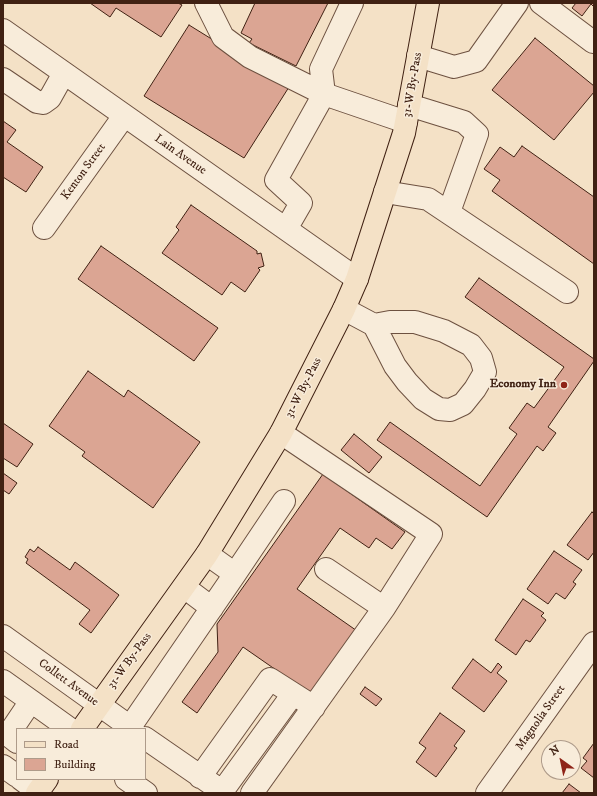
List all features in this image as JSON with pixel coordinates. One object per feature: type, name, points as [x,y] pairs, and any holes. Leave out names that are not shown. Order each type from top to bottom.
[{"type":"main road","name":"31-W By-Pass","points":[[83,728],[207,554],[281,433],[344,309],[357,279],[404,133],[428,3]]},
{"type":"street","points":[[286,229],[301,203],[276,180],[324,94],[322,69],[352,3]]},
{"type":"street","points":[[418,56],[454,67],[476,61],[517,3]]},
{"type":"street","points":[[541,3],[594,42]]},
{"type":"street","points":[[211,6],[223,37],[250,57],[324,94],[407,114],[464,122],[477,134],[449,212]]},
{"type":"street","name":"Lain Avenue","points":[[4,34],[64,73],[357,279]]},
{"type":"street","points":[[3,79],[37,102],[43,103],[50,98],[64,73]]},
{"type":"street","name":"Kenton Street","points":[[44,228],[124,116]]},
{"type":"street","points":[[385,192],[428,199],[567,292]]},
{"type":"street","points":[[344,309],[374,325],[395,366],[407,382],[423,399],[439,409],[450,410],[463,404],[475,389],[485,372],[481,358],[470,345],[444,331],[415,322],[390,322],[374,325]]},
{"type":"street","points":[[252,793],[384,608],[431,534],[281,433]]},
{"type":"street","points":[[138,728],[212,608],[284,501]]},
{"type":"street","points":[[207,554],[235,574]]},
{"type":"street","points":[[326,569],[384,608]]},
{"type":"street","points":[[184,587],[212,608]]},
{"type":"street","name":"Collett Avenue","points":[[5,641],[132,728]]},
{"type":"street","name":"Magnolia Street","points":[[487,793],[594,643]]},
{"type":"street","points":[[200,777],[270,679],[314,707]]},
{"type":"street","points":[[3,681],[69,728]]},
{"type":"street","points":[[222,793],[293,694]]},
{"type":"street","points":[[16,741],[8,735],[31,701]]},
{"type":"street","name":"Collett Avenue","points":[[146,738],[222,793]]},
{"type":"street","points":[[3,766],[16,775]]},
{"type":"street","points":[[127,780],[146,793]]},
{"type":"building","points":[[90,3],[178,3],[182,5],[161,37],[116,8],[110,17]]},
{"type":"building","points":[[255,3],[328,3],[296,66],[249,43],[252,39],[241,33]]},
{"type":"building","points":[[576,3],[594,3],[594,7],[591,4],[582,16],[572,8]]},
{"type":"building","points":[[189,25],[289,87],[244,158],[144,96]]},
{"type":"building","points":[[535,38],[594,86],[594,92],[554,140],[492,90]]},
{"type":"building","points":[[3,121],[16,130],[7,142],[43,167],[26,192],[3,177]]},
{"type":"building","points":[[522,146],[594,197],[594,264],[492,191],[500,180],[484,169],[500,147],[514,157]]},
{"type":"building","points":[[191,205],[257,251],[257,254],[261,253],[264,266],[258,268],[260,270],[245,292],[231,282],[222,295],[162,253],[179,230],[176,227]]},
{"type":"building","points":[[101,246],[218,328],[194,361],[78,279]]},
{"type":"building","name":"Economy Inn","points":[[479,278],[594,359],[548,427],[556,433],[543,451],[537,446],[487,517],[377,440],[390,422],[480,486],[517,434],[509,428],[527,403],[534,408],[564,367],[465,297]]},
{"type":"building","points":[[88,371],[124,397],[128,390],[200,442],[153,508],[82,456],[85,452],[49,426]]},
{"type":"building","points":[[3,423],[33,444],[17,467],[3,458]]},
{"type":"building","points":[[354,434],[382,457],[369,473],[341,450]]},
{"type":"building","points":[[3,473],[17,483],[9,494],[3,490]]},
{"type":"building","points":[[323,474],[405,532],[392,549],[376,538],[369,548],[340,528],[297,589],[360,633],[315,697],[243,647],[197,713],[182,702],[218,652],[217,624]]},
{"type":"building","points":[[592,512],[594,514],[594,552],[588,560],[567,545]]},
{"type":"building","points":[[38,547],[70,570],[75,562],[119,595],[91,633],[79,624],[90,610],[26,563],[28,559],[25,557],[30,549],[34,552]]},
{"type":"building","points":[[554,551],[582,570],[573,582],[576,584],[565,599],[556,593],[548,604],[527,589]]},
{"type":"building","points":[[523,599],[544,613],[541,616],[546,620],[530,642],[526,640],[516,655],[495,640]]},
{"type":"building","points":[[473,659],[491,673],[498,663],[502,667],[497,673],[507,681],[484,712],[452,688]]},
{"type":"building","points":[[365,687],[382,699],[376,706],[360,694]]},
{"type":"building","points":[[440,713],[465,731],[454,746],[457,748],[436,777],[416,762],[426,748],[419,743]]},
{"type":"building","points":[[594,743],[594,778],[581,768],[587,761],[583,758]]},
{"type":"building","points":[[569,784],[581,793],[562,793]]},
{"type":"place","name":"Economy Inn","points":[[564,385]]}]
